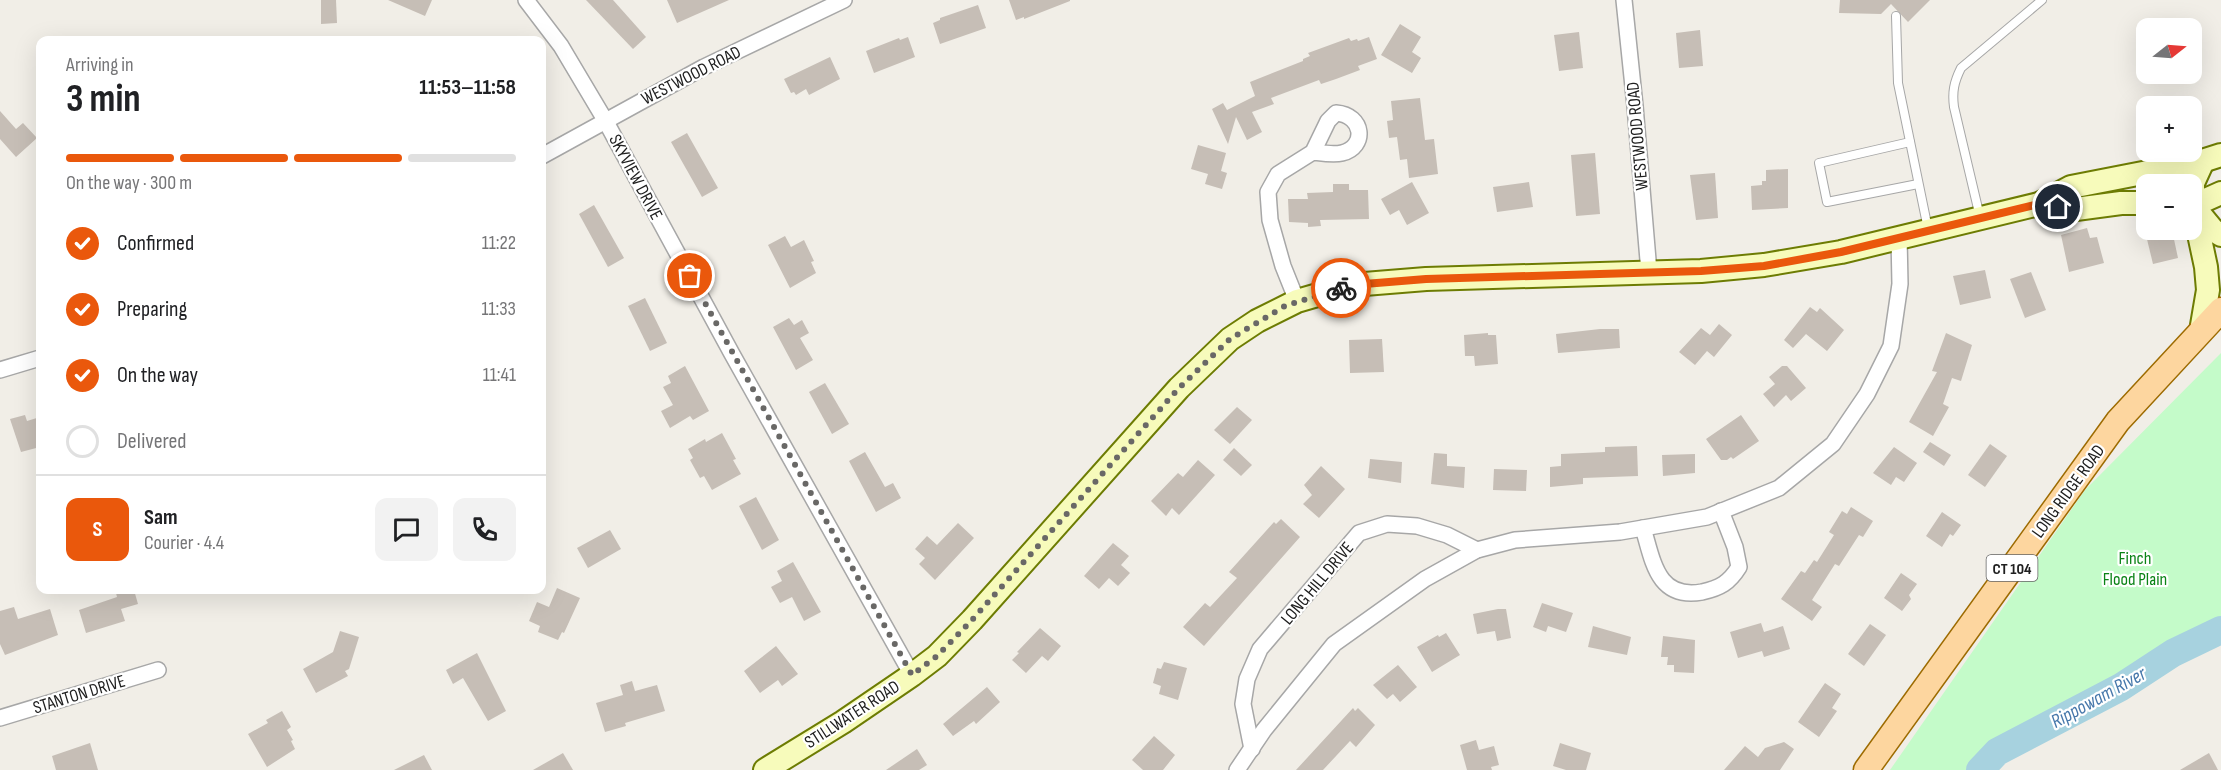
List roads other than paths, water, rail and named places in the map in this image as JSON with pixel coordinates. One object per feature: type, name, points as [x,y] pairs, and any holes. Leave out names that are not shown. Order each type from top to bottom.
[{"type":"main road","name":"STILLWATER ROAD","points":[[765,770],[843,722],[937,656],[972,620],[1179,388],[1230,339],[1257,321],[1298,301],[1342,287],[1426,279],[1764,266],[1841,252],[2039,204],[2071,187],[2212,158]]},
{"type":"main road","name":"STILLWATER ROAD","points":[[2200,174],[2212,158]]},
{"type":"main road","points":[[2202,202],[2221,193]]},
{"type":"main road","name":"STILLWATER ROAD","points":[[2039,204],[2076,209],[2136,203]]},
{"type":"main road","points":[[2202,217],[2221,235]]},
{"type":"main road","name":"STILLWATER ROAD","points":[[2199,240],[2206,267],[2208,290],[2201,331]]},
{"type":"main road","name":"LONG RIDGE ROAD","points":[[1866,770],[2118,421],[2221,310]]},
{"type":"street","name":"SKYVIEW DRIVE","points":[[526,0],[561,46],[605,120],[732,354],[912,675]]},
{"type":"street","name":"WESTWOOD ROAD","points":[[546,154],[704,67],[844,0]]},
{"type":"street","name":"WESTWOOD ROAD","points":[[1624,0],[1649,272]]},
{"type":"street","points":[[1298,301],[1283,266],[1270,220],[1268,192],[1278,174],[1313,152]]},
{"type":"street","points":[[1237,770],[1270,722],[1334,644],[1425,579],[1477,550],[1515,540],[1620,532],[1707,517],[1779,488],[1833,444],[1867,394],[1891,346],[1900,284],[1899,237]]},
{"type":"street","points":[[0,370],[36,359]]},
{"type":"street","points":[[1643,528],[1656,571],[1667,585],[1677,593],[1696,593],[1718,589],[1731,580],[1739,567],[1735,547],[1721,511]]},
{"type":"street","name":"LONG HILL DRIVE","points":[[1252,749],[1243,704],[1247,679],[1260,649],[1359,533],[1387,524],[1418,526],[1447,534],[1477,550]]},
{"type":"street","name":"STANTON DRIVE","points":[[0,718],[158,670]]},
{"type":"lane","points":[[1980,218],[1954,107],[1954,81],[1961,68],[2036,2]]},
{"type":"lane","points":[[1896,16],[1898,83],[1929,230]]},
{"type":"lane","points":[[1910,142],[1819,163],[1827,202],[1918,184]]},
{"type":"waterway","name":"Rippowam River","points":[[1980,770],[1997,752],[2121,687],[2173,653],[2221,630]]},
{"type":"park label","name":"Finch Flood Plain","points":[[2135,568]]}]
